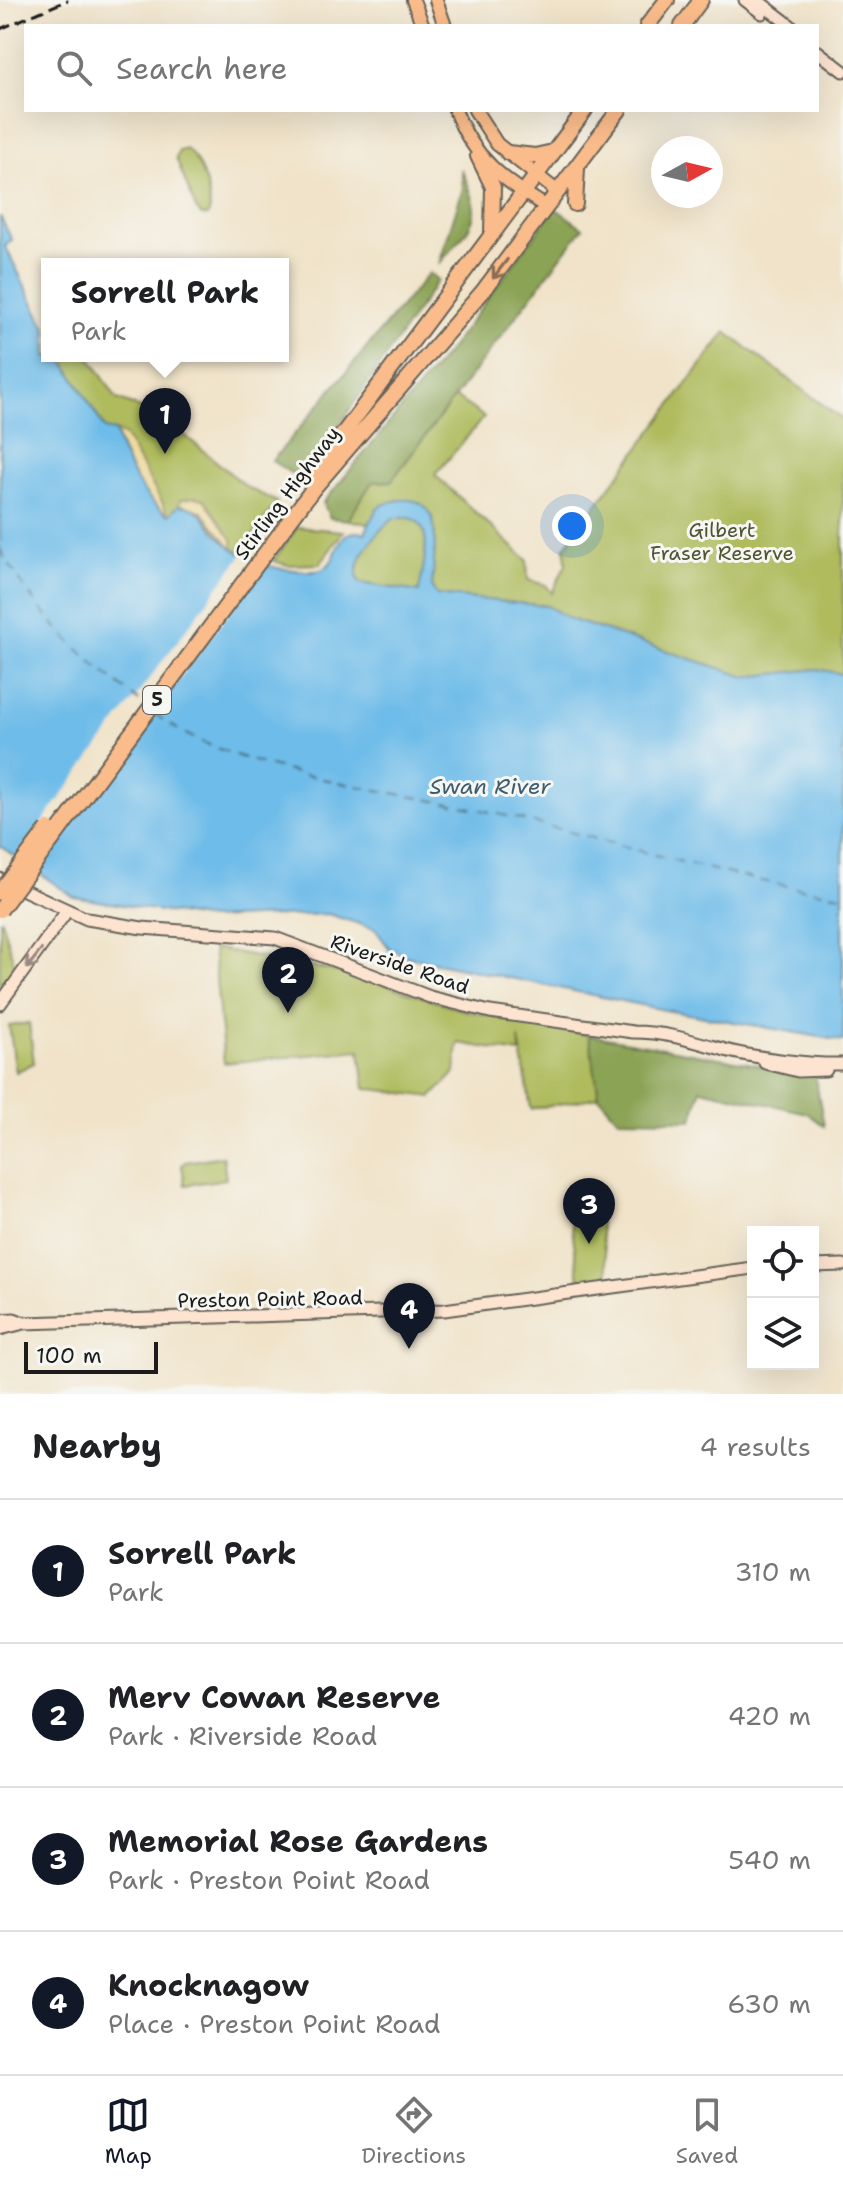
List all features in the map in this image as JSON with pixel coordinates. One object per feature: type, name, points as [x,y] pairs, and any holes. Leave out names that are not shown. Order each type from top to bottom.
[{"type":"highway","points":[[649,24],[667,0]]},
{"type":"highway","points":[[683,24],[701,0]]},
{"type":"highway","name":"Stirling Highway","points":[[0,910],[492,232],[583,112]]},
{"type":"highway","name":"Stirling Highway","points":[[0,893],[310,486],[484,290],[618,112]]},
{"type":"highway","points":[[508,153],[528,156],[553,152]]},
{"type":"highway","points":[[478,156],[493,187],[492,232]]},
{"type":"highway","points":[[575,204],[578,165]]},
{"type":"main road","points":[[413,0],[420,23]]},
{"type":"main road","points":[[436,0],[444,24]]},
{"type":"main road","points":[[456,112],[478,156],[547,207]]},
{"type":"main road","points":[[476,112],[486,131],[508,153],[558,192]]},
{"type":"street","points":[[745,0],[775,24]]},
{"type":"street","points":[[757,0],[788,24]]},
{"type":"street","points":[[819,53],[843,71]]},
{"type":"street","name":"Riverside Road","points":[[0,882],[65,915],[111,925],[275,938],[430,997],[490,1012],[633,1032],[660,1032],[770,1058],[843,1067]]},
{"type":"street","points":[[0,1004],[65,915]]},
{"type":"street","points":[[819,1266],[843,1265]]},
{"type":"street","name":"Preston Point Road","points":[[0,1329],[24,1323],[429,1311],[747,1269]]},
{"type":"street","name":"Preston Point Road","points":[[0,1320],[14,1319],[24,1323]]},
{"type":"green space","points":[[186,149],[205,181],[210,209],[208,216],[201,215],[196,209],[176,158],[179,151]]},
{"type":"green space","points":[[461,169],[473,200],[472,221],[439,264],[463,188]]},
{"type":"green space","points":[[555,208],[583,228],[391,481],[372,482],[348,520],[330,518],[323,503],[447,353]]},
{"type":"green space","points":[[429,273],[438,280],[325,446],[303,471],[294,475],[272,461]]},
{"type":"green space","name":"Gilbert Fraser Reserve","points":[[726,332],[843,420],[843,674],[817,669],[746,677],[570,619],[547,606],[436,595],[432,588],[433,518],[377,508],[369,524],[348,520],[372,482],[391,481],[455,397],[484,417],[435,475],[527,560],[528,580],[546,585],[552,593],[566,564],[565,547]]},
{"type":"green space","points":[[65,362],[93,362],[117,399],[163,417],[248,488],[277,502],[238,552],[174,514],[169,515],[105,429]]},
{"type":"green space","points":[[394,517],[413,519],[424,532],[426,541],[419,592],[360,583],[357,576],[366,548]]},
{"type":"green space","points":[[298,527],[343,531],[320,564],[288,565],[273,561]]},
{"type":"green space","points":[[0,920],[17,973],[0,995]]},
{"type":"green space","points":[[213,948],[355,975],[463,1010],[589,1035],[599,1097],[531,1109],[519,1038],[520,1053],[458,1043],[455,1073],[432,1097],[365,1088],[360,1050],[224,1063]]},
{"type":"green space","points":[[29,1023],[34,1063],[16,1072],[9,1026]]},
{"type":"green space","points":[[589,1035],[815,1075],[824,1126],[807,1113],[701,1089],[692,1120],[618,1119],[599,1097]]},
{"type":"green space","points":[[223,1156],[226,1179],[185,1185],[182,1165],[185,1162]]},
{"type":"green space","points":[[598,1209],[608,1275],[579,1279],[570,1213]]},
{"type":"sand","points":[[115,431],[125,436],[169,515],[151,500],[135,479]]},
{"type":"sand","points":[[194,497],[204,499],[233,541],[233,549],[201,511],[179,505],[180,500]]},
{"type":"water","name":"Swan River","points":[[0,216],[12,240],[5,246],[41,318],[41,362],[65,362],[105,429],[115,431],[123,454],[143,489],[169,515],[179,505],[187,506],[203,516],[226,543],[250,559],[277,568],[315,571],[329,564],[347,534],[365,533],[377,508],[400,500],[415,501],[428,510],[434,523],[432,588],[437,595],[547,606],[570,619],[746,677],[817,669],[843,674],[843,1041],[665,1010],[408,957],[389,948],[375,929],[328,914],[209,919],[74,897],[0,846]],"holes":[[[393,518],[406,518],[420,524],[426,541],[419,592],[360,583],[358,567],[366,548]]]},
{"type":"pier","points":[[245,551],[268,561],[33,874],[13,861]]},
{"type":"waterway","points":[[382,957],[393,949]]},
{"type":"ferry route","points":[[0,549],[47,617],[100,669],[144,705]]},
{"type":"ferry route","points":[[155,714],[187,735],[269,766],[490,812],[753,879],[843,895]]},
{"type":"railway","points":[[0,29],[68,0]]},
{"type":"place","name":"Sorrell Park","points":[[165,454]]},
{"type":"place","name":"Merv Cowan Reserve","points":[[288,1013]]},
{"type":"place","name":"Memorial Rose Gardens","points":[[589,1244]]},
{"type":"place","name":"Knocknagow","points":[[409,1349]]}]
